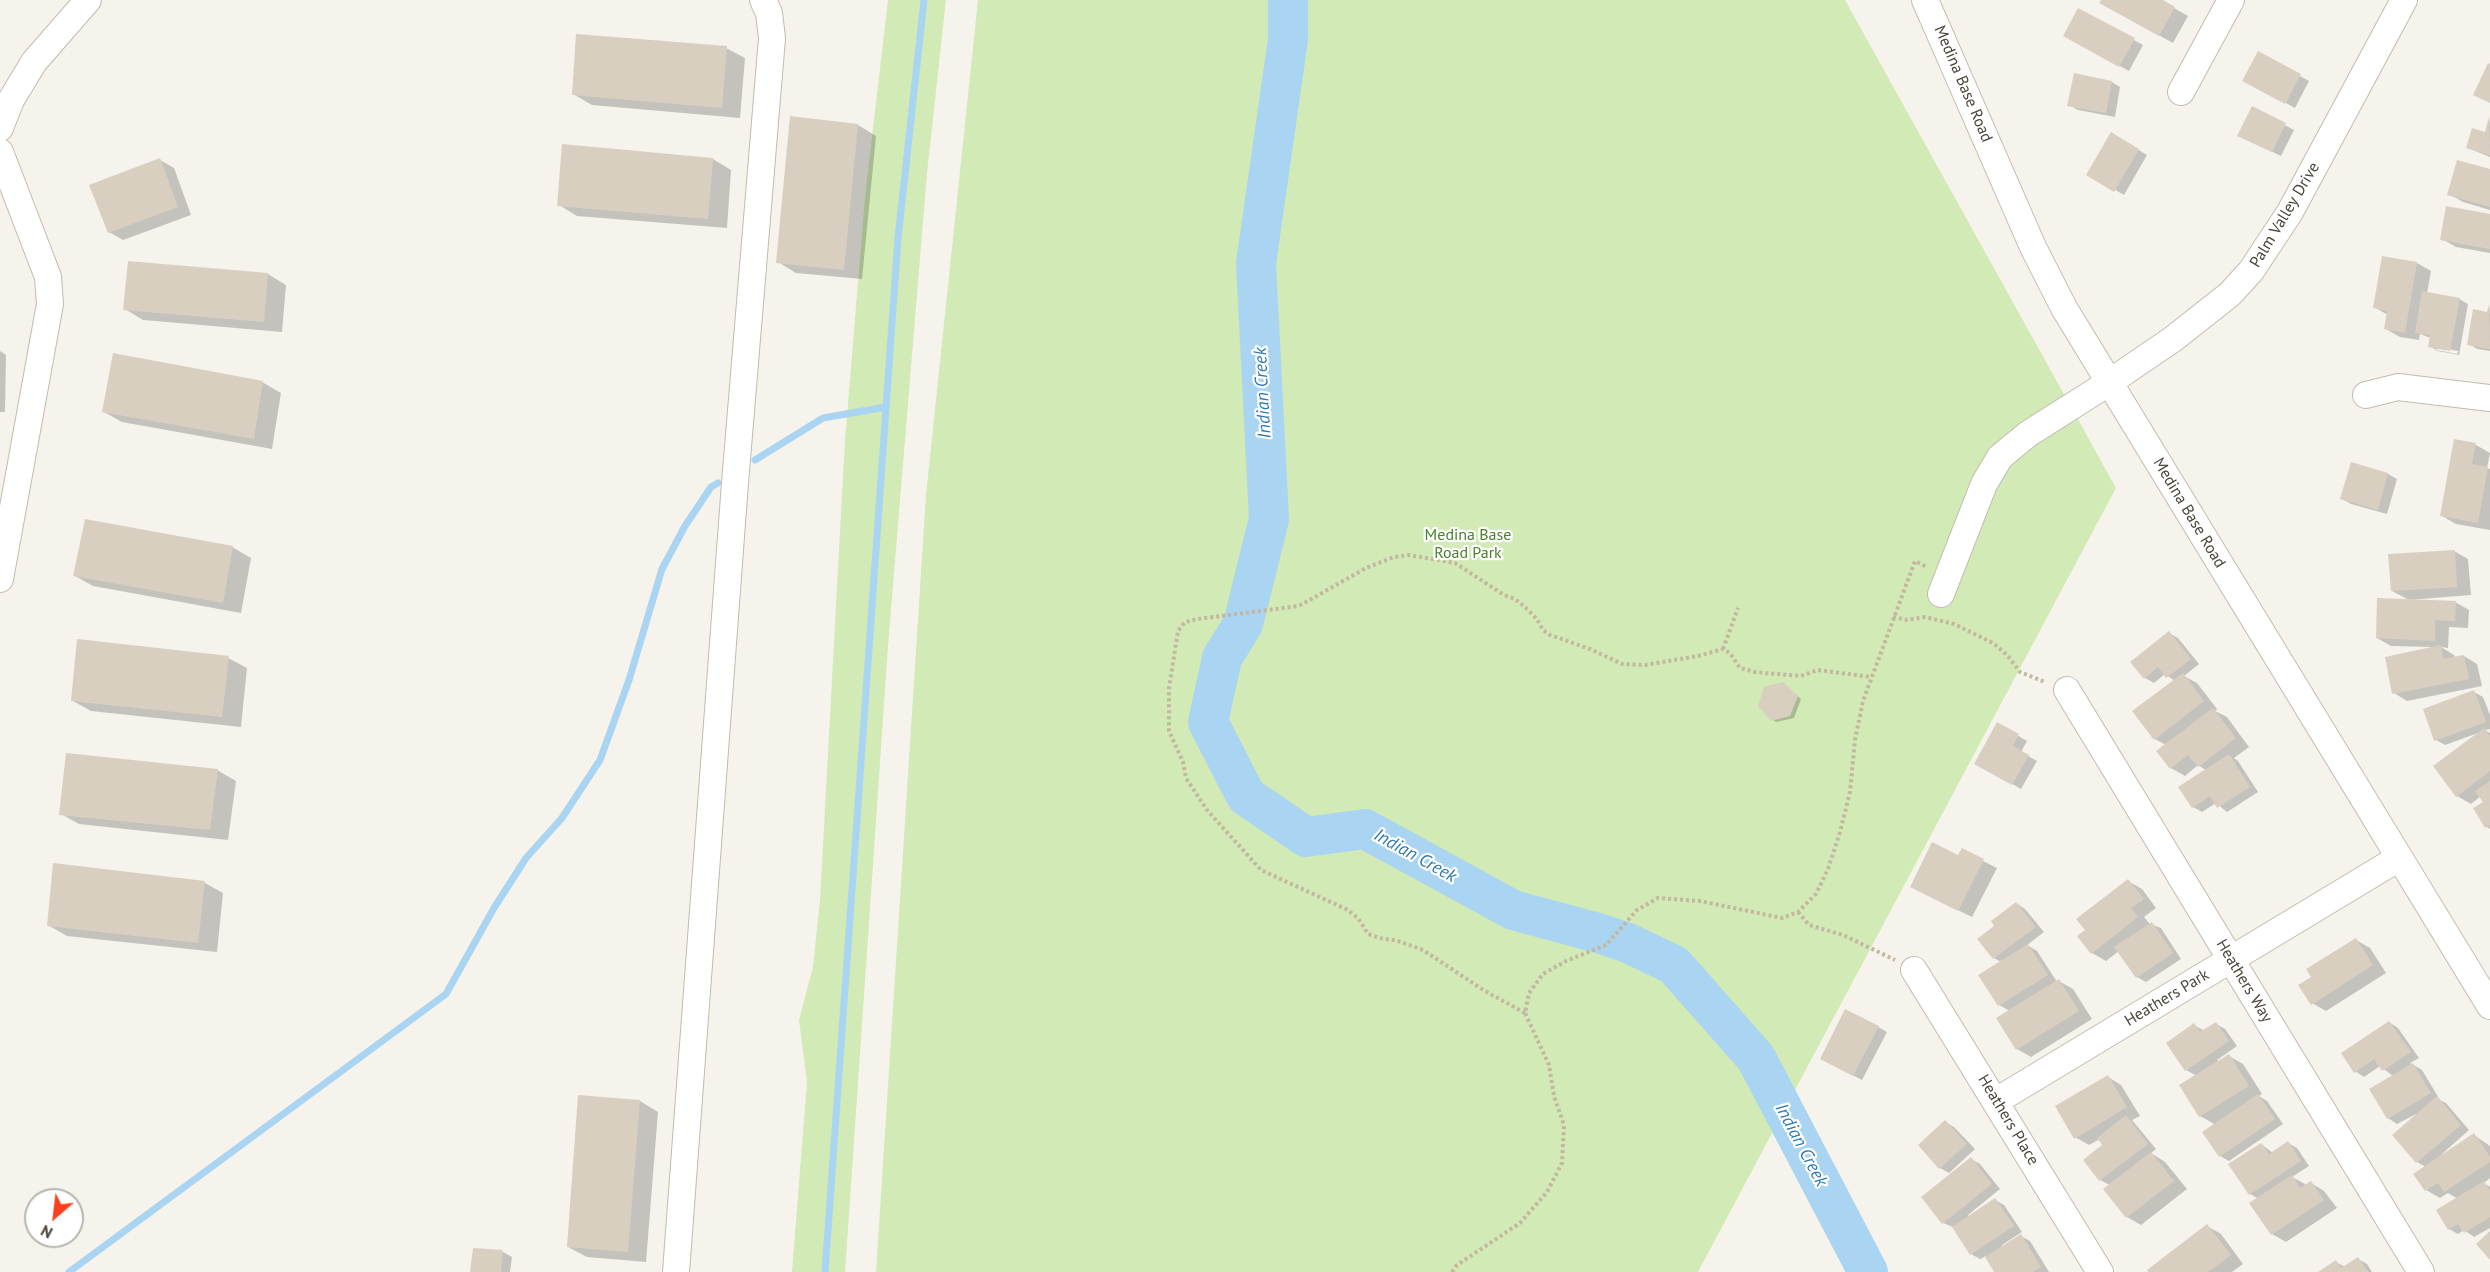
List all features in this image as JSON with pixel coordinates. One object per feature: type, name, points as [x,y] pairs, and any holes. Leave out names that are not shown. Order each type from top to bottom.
[{"type":"street","points":[[0,128],[11,100],[34,62],[88,0]]},
{"type":"street","points":[[676,1272],[736,472],[772,38],[769,13],[763,0]]},
{"type":"street","name":"Medina Base Road","points":[[1925,0],[2033,247],[2064,308],[2490,1006]]},
{"type":"street","points":[[2181,92],[2231,0]]},
{"type":"street","name":"Palm Valley Drive","points":[[1945,585],[1984,484],[2000,458],[2028,434],[2173,339],[2230,294],[2251,271],[2290,212],[2404,0]]},
{"type":"street","points":[[0,152],[48,277],[50,304],[0,579]]},
{"type":"street","points":[[2366,395],[2398,387],[2490,398]]},
{"type":"street","name":"Heathers Way","points":[[2067,690],[2421,1272]]},
{"type":"street","name":"Heathers Park","points":[[1996,1101],[2399,858]]},
{"type":"street","name":"Heathers Place","points":[[1914,970],[2100,1272]]},
{"type":"path","points":[[1525,1012],[1485,991],[1423,950],[1368,934],[1358,918],[1346,909],[1261,870],[1207,810],[1186,778],[1183,762],[1169,731],[1169,688],[1178,631],[1185,622],[1299,606],[1366,568],[1394,557],[1409,555],[1455,563],[1520,603],[1550,635],[1590,649],[1622,664],[1645,665],[1698,656],[1723,649],[1730,653],[1740,668],[1755,672],[1801,676],[1818,670],[1871,677]]},
{"type":"path","points":[[1452,1272],[1456,1265],[1520,1223],[1546,1192],[1562,1163],[1564,1125],[1554,1096],[1549,1065],[1525,1012],[1529,993],[1543,974],[1566,961],[1606,945],[1637,910],[1658,898],[1701,900],[1782,918],[1798,912],[1816,894],[1828,869],[1850,792],[1855,740],[1863,701],[1915,561],[1945,585]]},
{"type":"path","points":[[1723,649],[1738,608]]},
{"type":"path","points":[[1893,617],[1907,620],[1924,617],[1954,624],[1993,643],[2008,656],[2020,672],[2067,690]]},
{"type":"path","points":[[1798,912],[1809,925],[1828,932],[1843,934],[1914,970]]},
{"type":"green space","points":[[888,0],[946,0],[927,173],[888,646],[845,1272],[792,1272],[807,1082],[799,1020],[813,967],[820,900],[845,440],[865,197]]},
{"type":"green space","name":"Medina Base Road Park","points":[[978,0],[1845,0],[2116,488],[1698,1272],[876,1272],[926,495]]},
{"type":"building","points":[[2101,0],[2163,0],[2175,7],[2159,36],[2099,3]]},
{"type":"building","points":[[2078,8],[2135,38],[2119,67],[2063,36]]},
{"type":"building","points":[[576,34],[727,46],[722,108],[572,95]]},
{"type":"building","points":[[2258,51],[2301,74],[2285,104],[2242,81]]},
{"type":"building","points":[[2488,63],[2490,64],[2490,103],[2473,95]]},
{"type":"building","points":[[2074,73],[2112,81],[2106,113],[2067,106]]},
{"type":"building","points":[[2252,106],[2286,123],[2272,152],[2237,136]]},
{"type":"building","points":[[790,116],[858,124],[844,270],[776,263]]},
{"type":"building","points":[[2489,117],[2490,155],[2466,148],[2472,128],[2485,132]]},
{"type":"building","points":[[2111,132],[2139,149],[2114,192],[2086,175]]},
{"type":"building","points":[[562,144],[713,158],[708,219],[557,206]]},
{"type":"building","points":[[160,158],[178,207],[108,233],[89,185]]},
{"type":"building","points":[[2457,160],[2490,169],[2490,207],[2447,195]]},
{"type":"building","points":[[2446,206],[2490,214],[2490,249],[2440,240]]},
{"type":"building","points":[[2382,256],[2417,262],[2405,333],[2384,329],[2387,311],[2373,308]]},
{"type":"building","points":[[128,261],[268,273],[264,322],[123,310]]},
{"type":"building","points":[[2422,291],[2460,298],[2450,351],[2428,347],[2430,335],[2415,333]]},
{"type":"building","points":[[2489,304],[2490,349],[2467,345],[2473,309],[2487,312]]},
{"type":"building","points":[[113,353],[263,381],[254,439],[102,412]]},
{"type":"building","points":[[2454,439],[2476,443],[2472,464],[2488,467],[2478,523],[2440,516]]},
{"type":"building","points":[[2351,462],[2388,473],[2378,510],[2340,499]]},
{"type":"building","points":[[85,519],[233,546],[223,603],[73,576]]},
{"type":"building","points":[[2455,550],[2457,587],[2391,591],[2388,554]]},
{"type":"building","points":[[2377,598],[2456,601],[2455,621],[2435,620],[2435,641],[2376,638]]},
{"type":"building","points":[[2169,631],[2191,659],[2166,678],[2158,667],[2144,679],[2130,662]]},
{"type":"building","points":[[77,639],[229,656],[222,717],[71,701]]},
{"type":"building","points":[[2441,645],[2443,659],[2464,655],[2469,679],[2392,694],[2385,657]]},
{"type":"building","points":[[2183,673],[2204,701],[2154,740],[2132,711]]},
{"type":"building","points":[[1783,682],[1798,696],[1790,716],[1771,721],[1758,706],[1764,687]]},
{"type":"building","points":[[2474,690],[2486,722],[2434,741],[2423,709]]},
{"type":"building","points":[[2213,708],[2236,738],[2198,767],[2188,755],[2170,769],[2156,751]]},
{"type":"building","points":[[1997,722],[2019,734],[2013,746],[2029,755],[2012,785],[1974,764]]},
{"type":"building","points":[[2484,728],[2490,736],[2490,771],[2456,797],[2433,766]]},
{"type":"building","points":[[66,753],[218,769],[210,830],[59,815]]},
{"type":"building","points":[[2229,754],[2250,787],[2217,808],[2210,796],[2192,808],[2178,787]]},
{"type":"building","points":[[2490,781],[2490,825],[2485,828],[2473,808],[2483,802],[2475,791]]},
{"type":"building","points":[[1932,842],[1958,855],[1962,848],[1984,859],[1958,911],[1910,887]]},
{"type":"building","points":[[53,863],[205,881],[198,943],[47,926]]},
{"type":"building","points":[[2128,879],[2144,899],[2131,908],[2138,917],[2091,954],[2077,936],[2085,930],[2076,919]]},
{"type":"building","points":[[2016,902],[2036,927],[1993,959],[1977,939],[1994,926],[1991,921]]},
{"type":"building","points":[[2152,922],[2173,953],[2136,978],[2114,947]]},
{"type":"building","points":[[2356,938],[2373,965],[2311,1005],[2298,985],[2311,977],[2306,969]]},
{"type":"building","points":[[2028,944],[2048,975],[1998,1006],[1978,975]]},
{"type":"building","points":[[2059,979],[2079,1011],[2016,1050],[1996,1018]]},
{"type":"building","points":[[1845,1009],[1879,1026],[1853,1076],[1820,1059]]},
{"type":"building","points":[[2389,1021],[2411,1052],[2382,1071],[2374,1059],[2354,1073],[2341,1053]]},
{"type":"building","points":[[2216,1022],[2229,1041],[2185,1071],[2166,1043],[2194,1023],[2200,1032]]},
{"type":"building","points":[[2229,1054],[2249,1086],[2199,1117],[2179,1085]]},
{"type":"building","points":[[2413,1063],[2431,1093],[2387,1119],[2369,1089]]},
{"type":"building","points":[[2108,1075],[2127,1107],[2074,1139],[2055,1106]]},
{"type":"building","points":[[2258,1094],[2275,1119],[2219,1157],[2202,1132]]},
{"type":"building","points":[[578,1095],[640,1100],[628,1252],[567,1247]]},
{"type":"building","points":[[2437,1096],[2461,1125],[2416,1163],[2392,1135]]},
{"type":"building","points":[[2126,1115],[2148,1144],[2099,1181],[2083,1160],[2102,1145],[2097,1138]]},
{"type":"building","points":[[1945,1120],[1967,1144],[1939,1169],[1918,1145]]},
{"type":"building","points":[[2474,1133],[2490,1157],[2490,1162],[2444,1192],[2438,1183],[2425,1191],[2413,1174]]},
{"type":"building","points":[[2288,1141],[2301,1161],[2249,1195],[2228,1164],[2261,1143],[2269,1154]]},
{"type":"building","points":[[2151,1152],[2174,1181],[2126,1218],[2103,1189]]},
{"type":"building","points":[[1971,1157],[1992,1184],[1942,1224],[1921,1197]]},
{"type":"building","points":[[2292,1175],[2300,1188],[2311,1181],[2324,1200],[2271,1235],[2249,1203]]},
{"type":"building","points":[[2484,1181],[2490,1191],[2490,1217],[2464,1233],[2458,1224],[2448,1230],[2436,1210]]},
{"type":"building","points":[[1995,1198],[2014,1226],[1970,1255],[1952,1227]]},
{"type":"building","points":[[2207,1224],[2231,1255],[2208,1272],[2148,1272],[2147,1270]]},
{"type":"building","points":[[2490,1231],[2490,1260],[2476,1244]]},
{"type":"building","points":[[2021,1234],[2041,1267],[2033,1272],[1994,1272],[1985,1257]]},
{"type":"building","points":[[473,1248],[503,1250],[501,1272],[470,1272]]},
{"type":"building","points":[[2358,1257],[2368,1272],[2318,1272],[2336,1260],[2341,1268]]},
{"type":"waterway","points":[[825,1272],[898,238],[924,0]]},
{"type":"waterway","name":"Indian Creek","points":[[1288,0],[1288,39],[1256,263],[1269,519],[1243,624],[1222,658],[1208,722],[1246,796],[1306,837],[1365,829],[1513,910],[1628,943],[1674,965],[1756,1058],[1868,1272]]},
{"type":"waterway","points":[[755,460],[823,418],[886,407]]},
{"type":"waterway","points":[[69,1272],[446,994],[494,908],[526,858],[562,818],[600,760],[629,680],[662,569],[685,526],[711,487],[718,483]]}]
